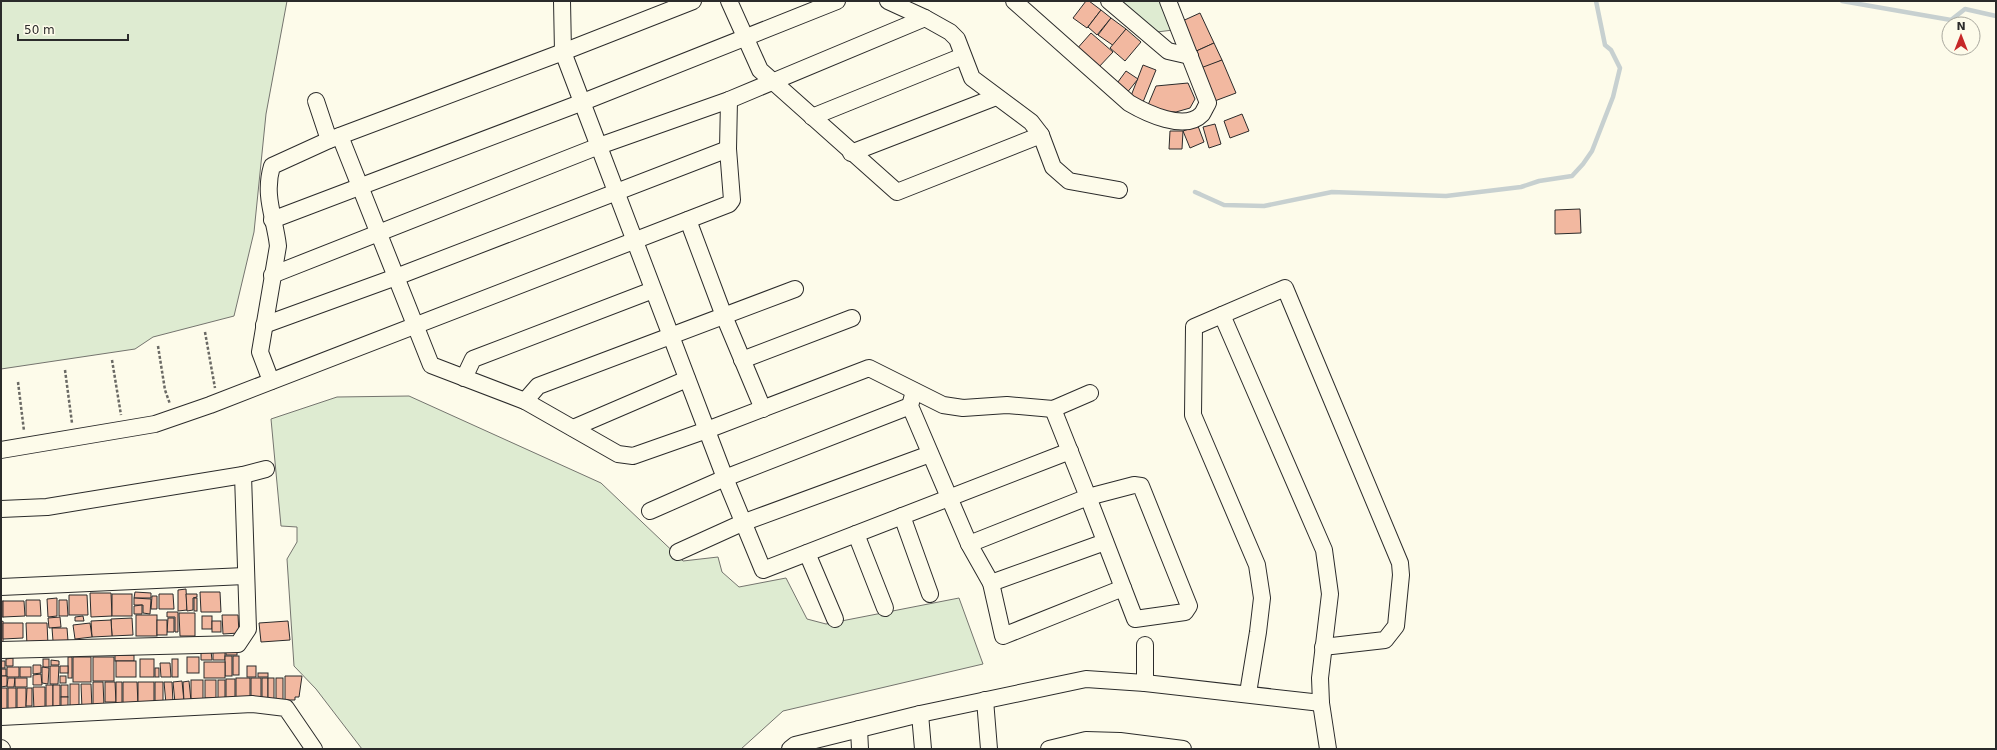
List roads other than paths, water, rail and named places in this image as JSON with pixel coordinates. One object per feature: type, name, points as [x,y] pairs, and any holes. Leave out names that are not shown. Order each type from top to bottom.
[{"type":"street","points":[[562,1],[563,52],[742,523],[763,570],[1070,451]]},
{"type":"street","points":[[271,381],[260,352],[278,246],[268,196],[272,166],[334,138],[563,52],[693,1]]},
{"type":"street","points":[[729,1],[760,70],[897,192],[1041,135]]},
{"type":"street","points":[[272,220],[360,188],[583,102],[837,1]]},
{"type":"street","points":[[888,1],[925,18],[950,32],[957,39],[972,78],[1031,122],[1041,135],[1053,167],[1068,181],[1119,190]]},
{"type":"street","points":[[1014,1],[1129,103],[1146,113],[1170,120],[1191,120],[1202,114],[1208,103],[1168,1]]},
{"type":"street","points":[[1109,1],[1168,51],[1190,56]]},
{"type":"street","points":[[272,275],[600,146],[729,100],[925,18]]},
{"type":"street","points":[[812,116],[963,56]]},
{"type":"street","points":[[852,153],[996,97]]},
{"type":"street","points":[[316,100],[360,188],[431,364],[525,401],[609,450],[626,456],[633,456],[707,430],[869,368],[942,404],[963,408],[1007,406],[1053,409],[1090,393]]},
{"type":"street","points":[[1,450],[156,424],[174,418],[728,204],[732,200],[728,149],[729,100]]},
{"type":"street","points":[[264,326],[396,277],[728,149]]},
{"type":"street","points":[[688,220],[724,316],[763,409]]},
{"type":"street","points":[[1248,694],[1262,598],[1257,564],[1193,415],[1194,327],[1285,288],[1400,563],[1401,575],[1396,626],[1385,640],[1323,647]]},
{"type":"street","points":[[525,401],[538,386],[795,289]]},
{"type":"street","points":[[464,378],[474,359],[653,290]]},
{"type":"street","points":[[1222,315],[1324,550],[1330,594],[1320,678],[1321,703],[1328,749]]},
{"type":"street","points":[[742,360],[852,318]]},
{"type":"street","points":[[573,428],[687,379]]},
{"type":"street","points":[[914,391],[910,406],[969,544],[991,583],[1004,636],[1123,588]]},
{"type":"street","points":[[650,511],[725,478],[910,406]]},
{"type":"street","points":[[969,544],[1088,497],[1134,485],[1141,486],[1189,606],[1188,609],[1185,612],[1135,619],[1088,497],[1053,409]]},
{"type":"street","points":[[678,552],[742,523],[930,454]]},
{"type":"street","points":[[1,509],[47,507],[243,475],[266,469]]},
{"type":"street","points":[[1,650],[238,644],[248,630],[245,576],[243,475]]},
{"type":"street","points":[[902,516],[930,594]]},
{"type":"street","points":[[856,534],[885,608]]},
{"type":"street","points":[[991,583],[1105,542]]},
{"type":"street","points":[[807,553],[835,619]]},
{"type":"street","points":[[1,587],[245,576]]},
{"type":"street","points":[[1145,646],[1145,683]]},
{"type":"street","points":[[794,748],[859,729],[920,714],[1086,679],[1145,683],[1321,703]]},
{"type":"street","points":[[985,700],[989,749]]},
{"type":"street","points":[[1,717],[252,704],[286,708],[314,749]]},
{"type":"street","points":[[920,714],[923,749]]},
{"type":"street","points":[[859,729],[860,749]]},
{"type":"street","points":[[1055,748],[1086,740],[1120,745],[1183,749]]},
{"type":"waterway","points":[[1200,194],[1195,192],[1224,205],[1264,206],[1332,192],[1446,196],[1521,187],[1539,181],[1572,176],[1592,151],[1613,97],[1620,68],[1611,50],[1605,45],[1596,1]]},
{"type":"waterway","points":[[1842,1],[1951,20],[1965,9],[1996,16]]}]
